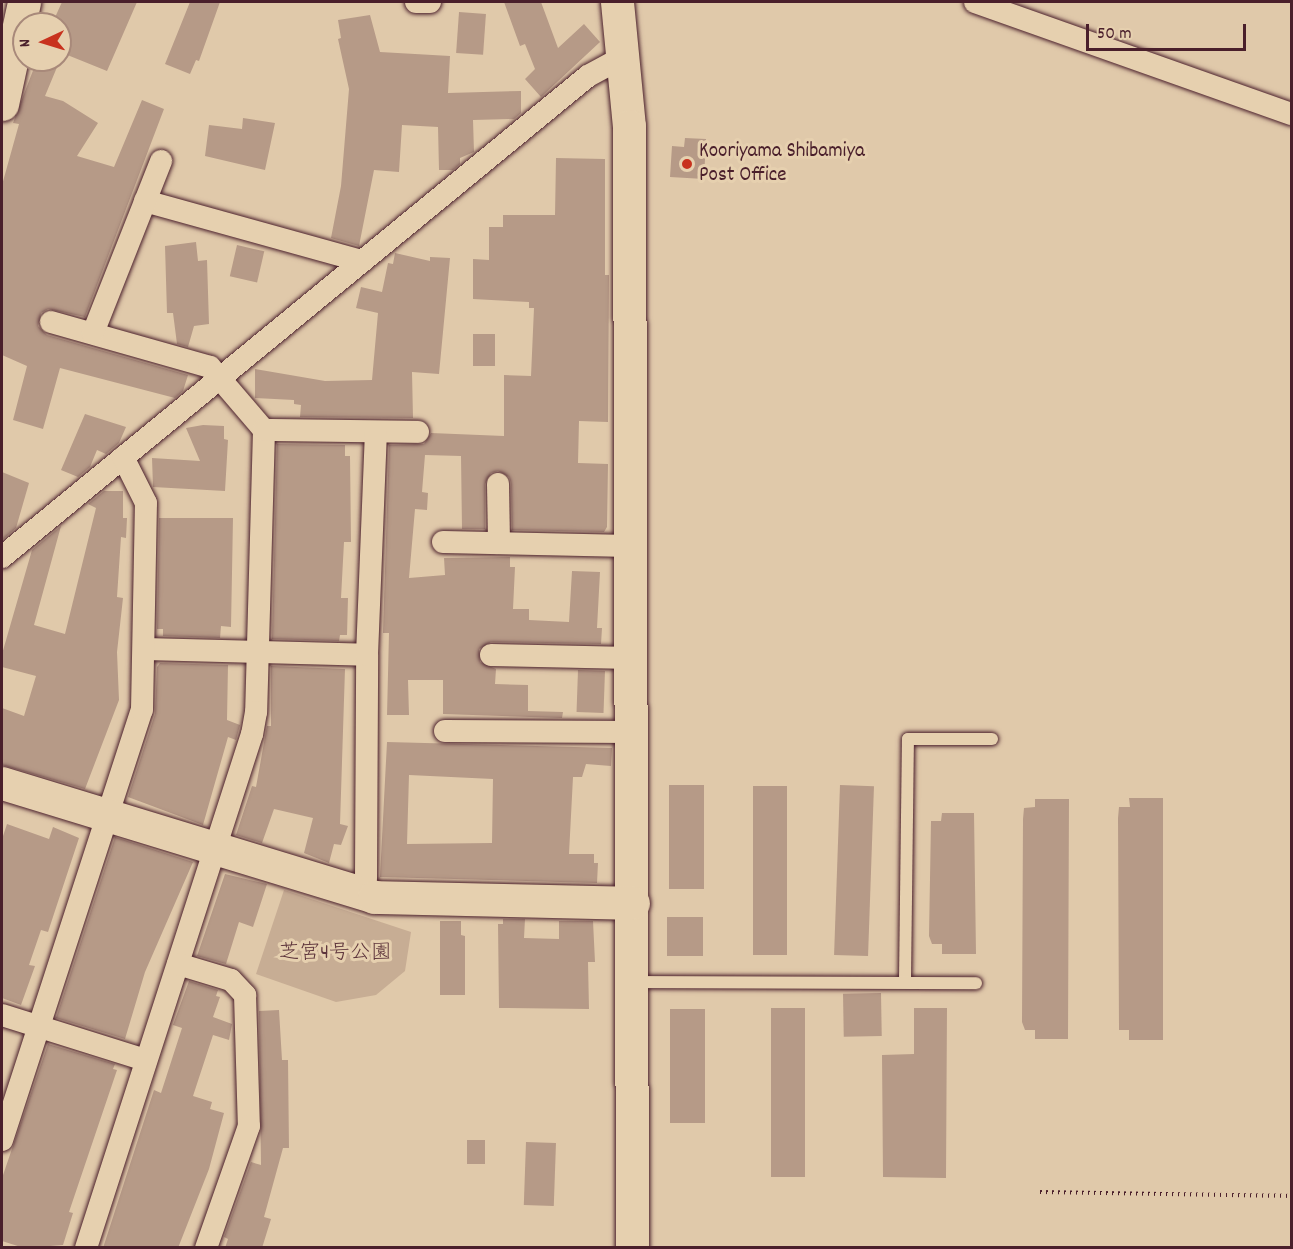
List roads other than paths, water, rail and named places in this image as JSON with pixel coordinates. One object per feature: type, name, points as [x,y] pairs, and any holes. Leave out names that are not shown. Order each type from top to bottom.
[{"type":"street","points":[[2,104],[24,2]]},
{"type":"street","points":[[416,2],[430,2]]},
{"type":"street","points":[[617,2],[625,56],[631,546],[632,1248]]},
{"type":"street","points":[[975,2],[1292,114]]},
{"type":"street","points":[[2,557],[588,76],[625,56]]},
{"type":"street","points":[[93,333],[161,161]]},
{"type":"street","points":[[146,201],[362,261]]},
{"type":"street","points":[[51,322],[205,365],[264,430],[258,649],[252,734],[86,1248]]},
{"type":"street","points":[[264,430],[418,432]]},
{"type":"street","points":[[362,894],[366,878],[367,655],[376,432]]},
{"type":"street","points":[[2,1140],[142,710],[145,649],[146,502],[123,457]]},
{"type":"street","points":[[498,484],[499,543]]},
{"type":"street","points":[[442,542],[631,546]]},
{"type":"street","points":[[145,649],[258,649],[367,655]]},
{"type":"street","points":[[491,656],[632,658]]},
{"type":"street","points":[[445,731],[632,732]]},
{"type":"street","points":[[2,783],[362,894],[419,900],[633,903]]},
{"type":"street","points":[[178,964],[231,980],[245,995],[249,1126],[206,1248]]},
{"type":"street","points":[[2,1015],[146,1060]]},
{"type":"lane","points":[[905,980],[908,739],[992,740]]},
{"type":"lane","points":[[632,982],[905,980],[976,983]]},
{"type":"place","name":"Kooriyama Shibamiya Post Office","points":[[687,164]]},
{"type":"park label","name":"芝宮4号公園","points":[[335,954]]}]
